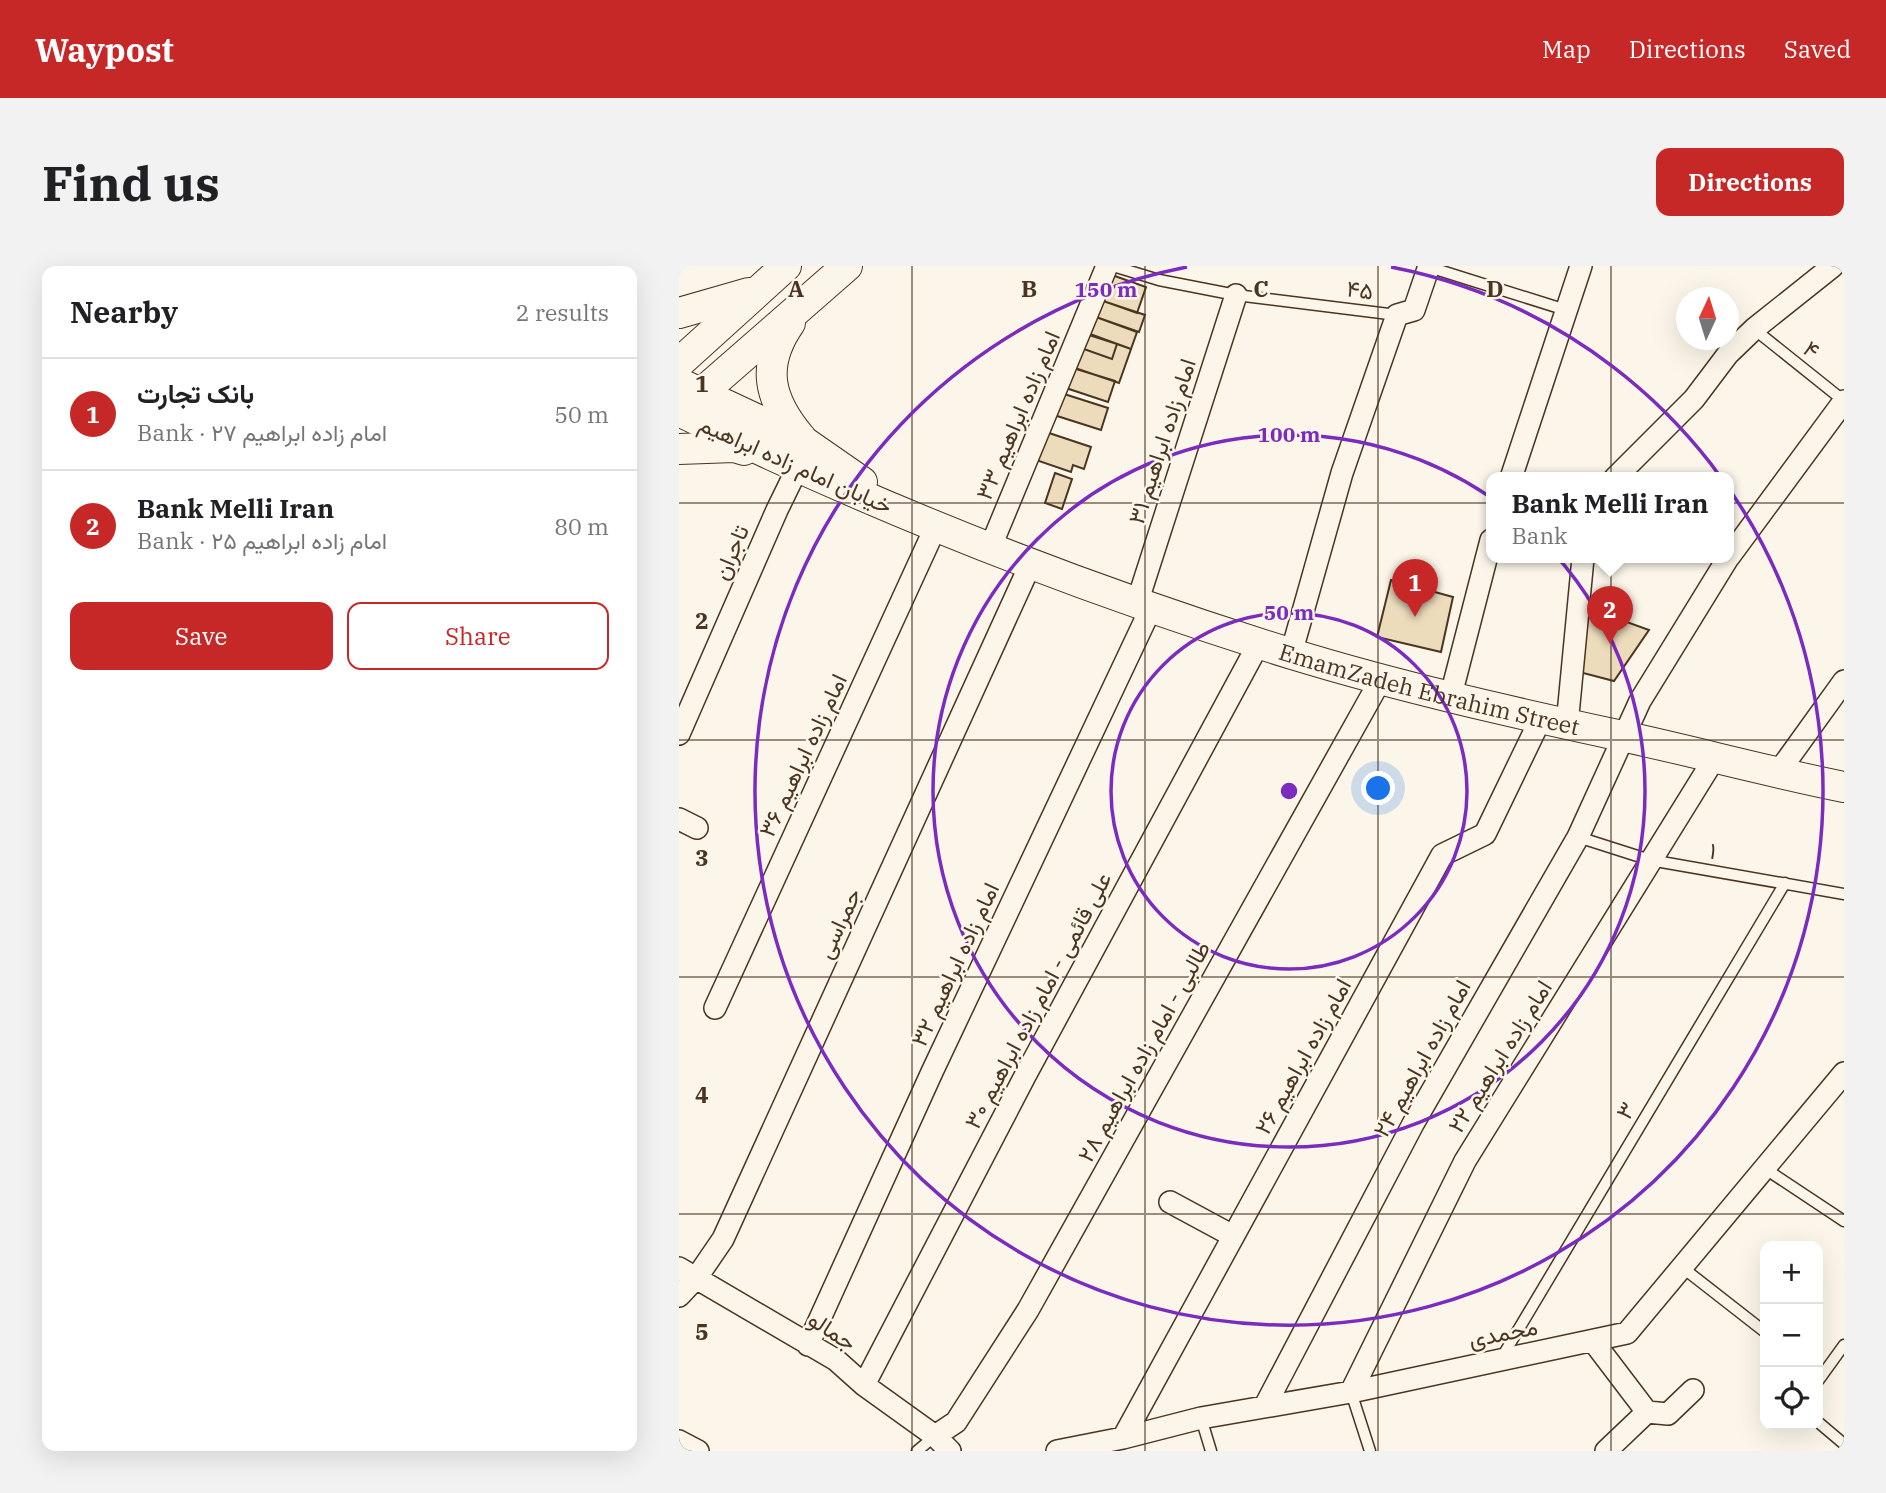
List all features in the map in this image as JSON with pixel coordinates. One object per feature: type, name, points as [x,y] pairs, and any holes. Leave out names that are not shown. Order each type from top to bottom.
[{"type":"main road","points":[[679,363],[786,266]]},
{"type":"main road","points":[[684,402],[798,312],[847,266]]},
{"type":"main road","points":[[679,313],[724,302],[762,288]]},
{"type":"main road","points":[[679,449],[734,447],[794,457],[771,377],[777,341],[798,312]]},
{"type":"main road","points":[[702,340],[699,352],[705,364],[716,370],[729,369]]},
{"type":"main road","name":"خیابان امام زاده ابراهیم","points":[[684,402],[906,512]]},
{"type":"main road","name":"EmamZadeh Ebrahim Street","points":[[906,512],[1144,605],[1291,654],[1554,721],[1844,788]]},
{"type":"street","name":"امام زاده ابراهیم ۳۳","points":[[991,546],[1107,266]]},
{"type":"street","points":[[1513,472],[1581,266]]},
{"type":"street","points":[[1621,472],[1694,398],[1728,354],[1754,329],[1833,266]]},
{"type":"street","points":[[1291,654],[1342,473],[1397,315],[1414,310],[1429,267]]},
{"type":"street","name":"امام زاده ابراهیم ۳۱","points":[[1144,605],[1235,295]]},
{"type":"street","name":"امام زاده ابراهیم ۲۴","points":[[1734,551],[1844,401]]},
{"type":"street","name":"تاجران","points":[[679,734],[777,510],[794,457]]},
{"type":"street","name":"امام زاده ابراهیم ۳۶","points":[[715,1008],[937,524]]},
{"type":"street","points":[[1451,695],[1486,559]]},
{"type":"street","name":"جمراسی","points":[[679,1296],[688,1272],[723,1239],[1031,563]]},
{"type":"street","points":[[1554,721],[1582,563]]},
{"type":"street","name":"امام زاده ابراهیم ۲۴","points":[[1265,1406],[1413,1124],[1578,837],[1640,701],[1726,563]]},
{"type":"street","name":"امام زاده ابراهیم ۳۲","points":[[808,1345],[1144,605]]},
{"type":"street","name":"علی قائمی - امام زاده ابراهیم ۳۰","points":[[864,1385],[1025,1076],[1259,643]]},
{"type":"street","name":"طالبی - امام زاده ابراهیم ۲۸","points":[[942,1443],[1028,1310],[1381,679]]},
{"type":"street","points":[[1777,774],[1844,681]]},
{"type":"street","name":"امام زاده ابراهیم ۲۶","points":[[1123,1438],[1442,855],[1485,834],[1554,721]]},
{"type":"street","name":"امام زاده ابراهیم ۲۲","points":[[1351,1392],[1465,1161],[1714,759]]},
{"type":"street","name":"محمدی","points":[[1058,1451],[1201,1418],[1351,1392],[1502,1357],[1627,1333],[1640,1313],[1683,1268],[1844,1073]]},
{"type":"street","points":[[1170,1202],[1233,1236]]},
{"type":"street","name":"جمالو","points":[[688,1272],[836,1360],[864,1385],[942,1443]]},
{"type":"street","points":[[1593,1341],[1647,1412],[1668,1414],[1693,1390]]},
{"type":"street","points":[[1606,1451],[1647,1412]]},
{"type":"street","points":[[679,1441],[698,1451]]},
{"type":"lane","name":"۴۵","points":[[1113,266],[1159,280],[1235,295],[1397,315]]},
{"type":"lane","points":[[1429,267],[1566,310]]},
{"type":"lane","name":"۴","points":[[1754,329],[1844,401]]},
{"type":"lane","name":"۱","points":[[1578,837],[1650,860],[1844,894]]},
{"type":"lane","name":"۳","points":[[1502,1357],[1785,884]]},
{"type":"lane","points":[[1765,1168],[1844,1221]]},
{"type":"lane","points":[[1683,1268],[1760,1328]]},
{"type":"lane","points":[[1823,1371],[1844,1345]]},
{"type":"lane","points":[[1351,1392],[1370,1451]]},
{"type":"lane","points":[[1201,1418],[1211,1451]]},
{"type":"lane","points":[[1823,1426],[1844,1444]]},
{"type":"lane","points":[[917,1451],[942,1443]]},
{"type":"building","points":[[1112,275],[1146,287],[1137,313],[1103,301]]},
{"type":"building","points":[[1103,301],[1145,315],[1139,332],[1096,317]]},
{"type":"building","points":[[1096,317],[1137,332],[1131,349],[1090,334]]},
{"type":"building","points":[[1086,334],[1117,344],[1112,359],[1081,348]]},
{"type":"building","points":[[1117,344],[1131,349],[1119,383],[1075,368],[1081,348],[1112,359]]},
{"type":"building","points":[[1073,368],[1115,381],[1108,402],[1066,388]]},
{"type":"building","points":[[1061,393],[1108,408],[1101,430],[1054,415]]},
{"type":"building","points":[[1043,431],[1091,447],[1084,469],[1073,465],[1071,472],[1033,459]]},
{"type":"building","points":[[1055,473],[1072,479],[1062,509],[1045,503]]},
{"type":"building","points":[[1391,580],[1453,597],[1441,652],[1377,637]]},
{"type":"building","points":[[1587,602],[1605,605],[1621,620],[1649,630],[1614,681],[1583,673],[1578,659]]},
{"type":"place","name":"بانک تجارت","points":[[1415,617]]},
{"type":"place","name":"Bank Melli Iran","points":[[1610,644]]}]
